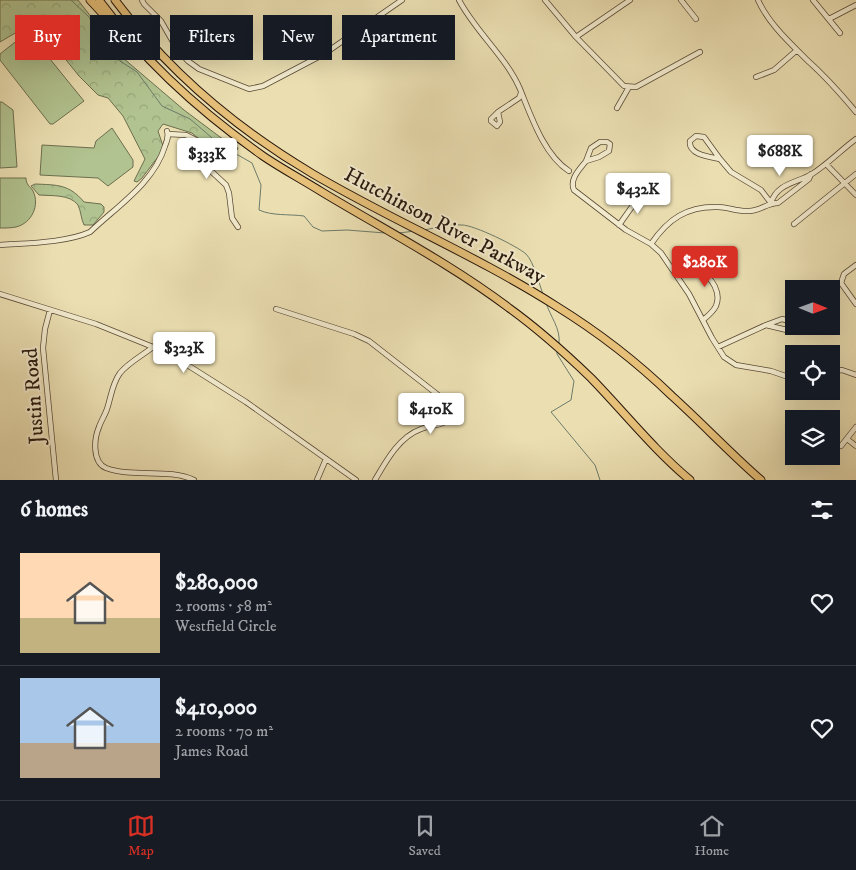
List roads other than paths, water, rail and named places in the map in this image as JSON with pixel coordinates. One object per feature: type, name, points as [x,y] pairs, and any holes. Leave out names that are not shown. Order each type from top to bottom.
[{"type":"highway","points":[[90,0],[146,60],[166,76]]},
{"type":"highway","name":"Hutchinson River Parkway","points":[[99,0],[134,43],[166,76],[222,126],[264,157],[487,292],[571,360],[666,458],[690,480]]},
{"type":"highway","name":"Hutchinson River Parkway","points":[[117,0],[130,20],[180,73],[245,129],[319,177],[557,306],[630,359],[761,480]]},
{"type":"street","points":[[142,0],[161,21],[177,49],[188,61],[205,72],[248,89],[263,86],[324,54],[402,0]]},
{"type":"street","points":[[459,0],[509,72],[548,149],[569,172]]},
{"type":"street","points":[[545,0],[576,37],[624,86],[636,87],[700,52]]},
{"type":"street","points":[[576,37],[630,0]]},
{"type":"street","points":[[681,0],[696,19]]},
{"type":"street","points":[[758,0],[767,17],[856,112]]},
{"type":"street","points":[[813,0],[840,33]]},
{"type":"street","points":[[829,19],[856,5]]},
{"type":"street","points":[[756,77],[774,70],[797,50]]},
{"type":"street","points":[[617,108],[628,87]]},
{"type":"street","points":[[498,112],[519,98],[521,93]]},
{"type":"street","points":[[0,245],[59,240],[82,236],[90,232],[146,180],[161,158],[168,133],[186,135],[198,141],[211,171],[226,185],[230,193],[232,218],[238,227]]},
{"type":"street","points":[[720,159],[696,153],[689,146],[690,141],[696,136],[704,137],[731,172],[760,190],[771,203],[778,203],[809,180],[811,174]]},
{"type":"street","points":[[651,244],[660,231],[673,218],[685,212],[716,207],[750,211],[762,209],[771,203],[782,188],[790,182],[811,174],[856,139]]},
{"type":"street","points":[[586,161],[606,154],[610,151],[610,144],[606,141],[595,145],[575,175],[572,182],[574,190],[619,225],[651,244],[661,253],[689,294],[724,357],[736,365],[763,369],[785,376]]},
{"type":"street","points":[[826,164],[856,195]]},
{"type":"street","points":[[794,224],[856,174]]},
{"type":"street","points":[[619,225],[640,194]]},
{"type":"street","points":[[856,265],[844,274],[841,284],[856,304]]},
{"type":"street","points":[[676,275],[701,274],[709,278],[713,283],[717,300],[716,307],[702,320]]},
{"type":"street","points":[[0,294],[96,324],[153,347],[181,361],[246,402],[356,480]]},
{"type":"street","points":[[276,309],[354,334],[368,341],[444,399],[454,410],[453,415],[443,423],[428,426],[414,432],[390,455],[375,480]]},
{"type":"street","name":"Justin Road","points":[[50,310],[43,348],[56,480]]},
{"type":"street","points":[[718,347],[766,325],[782,319],[785,320]]},
{"type":"street","points":[[766,325],[785,330]]},
{"type":"street","points":[[153,347],[122,371],[115,382],[96,437],[97,460],[102,466],[114,470],[176,475],[194,480]]},
{"type":"street","points":[[840,370],[856,375]]},
{"type":"street","points":[[841,446],[856,427]]},
{"type":"street","points":[[847,439],[856,446]]},
{"type":"street","points":[[317,480],[326,458]]},
{"type":"waterway","points":[[71,0],[90,18],[91,24],[98,35],[113,47],[120,61],[137,72],[162,106],[190,119],[211,137],[222,150],[238,155],[252,163],[261,185],[259,210],[275,214],[304,216],[313,227],[322,231],[347,230],[385,233]]},
{"type":"waterway","points":[[424,230],[452,225],[468,226],[514,246],[529,258],[543,294]]},
{"type":"waterway","points":[[399,233],[415,231]]},
{"type":"waterway","points":[[546,303],[557,328],[559,343]]},
{"type":"waterway","points":[[557,352],[574,381],[571,400],[551,412],[595,465],[600,480]]}]
